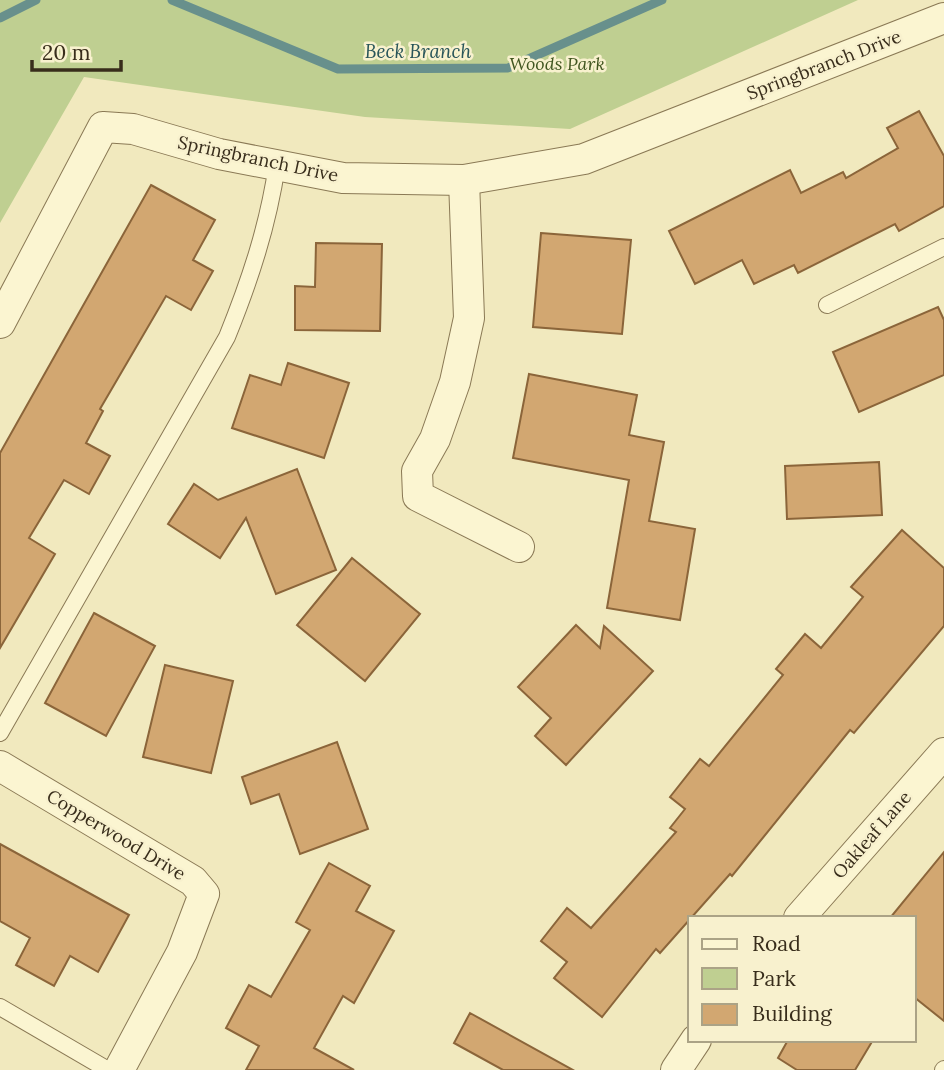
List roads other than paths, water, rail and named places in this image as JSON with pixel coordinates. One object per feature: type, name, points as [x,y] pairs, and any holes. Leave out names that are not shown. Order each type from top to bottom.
[{"type":"street","name":"Springbranch Drive","points":[[0,323],[103,127],[133,129],[219,154],[343,178],[464,180],[584,159],[944,18]]},
{"type":"street","points":[[464,180],[469,318],[455,382],[435,439],[417,471],[418,496],[519,547]]},
{"type":"street","name":"Oakleaf Lane","points":[[801,916],[944,753]]},
{"type":"street","name":"Copperwood Drive","points":[[0,766],[193,881],[204,894],[182,952],[119,1070]]},
{"type":"street","points":[[676,1070],[695,1042]]},
{"type":"lane","points":[[0,733],[227,337],[254,268],[269,217],[277,165]]},
{"type":"lane","points":[[827,305],[944,247]]},
{"type":"lane","points":[[0,1007],[108,1070]]},
{"type":"waterway","name":"Beck Branch","points":[[0,18],[36,0]]},
{"type":"waterway","name":"Beck Branch","points":[[172,0],[338,69],[508,68],[662,0]]},
{"type":"park label","name":"Woods Park","points":[[557,64]]}]
